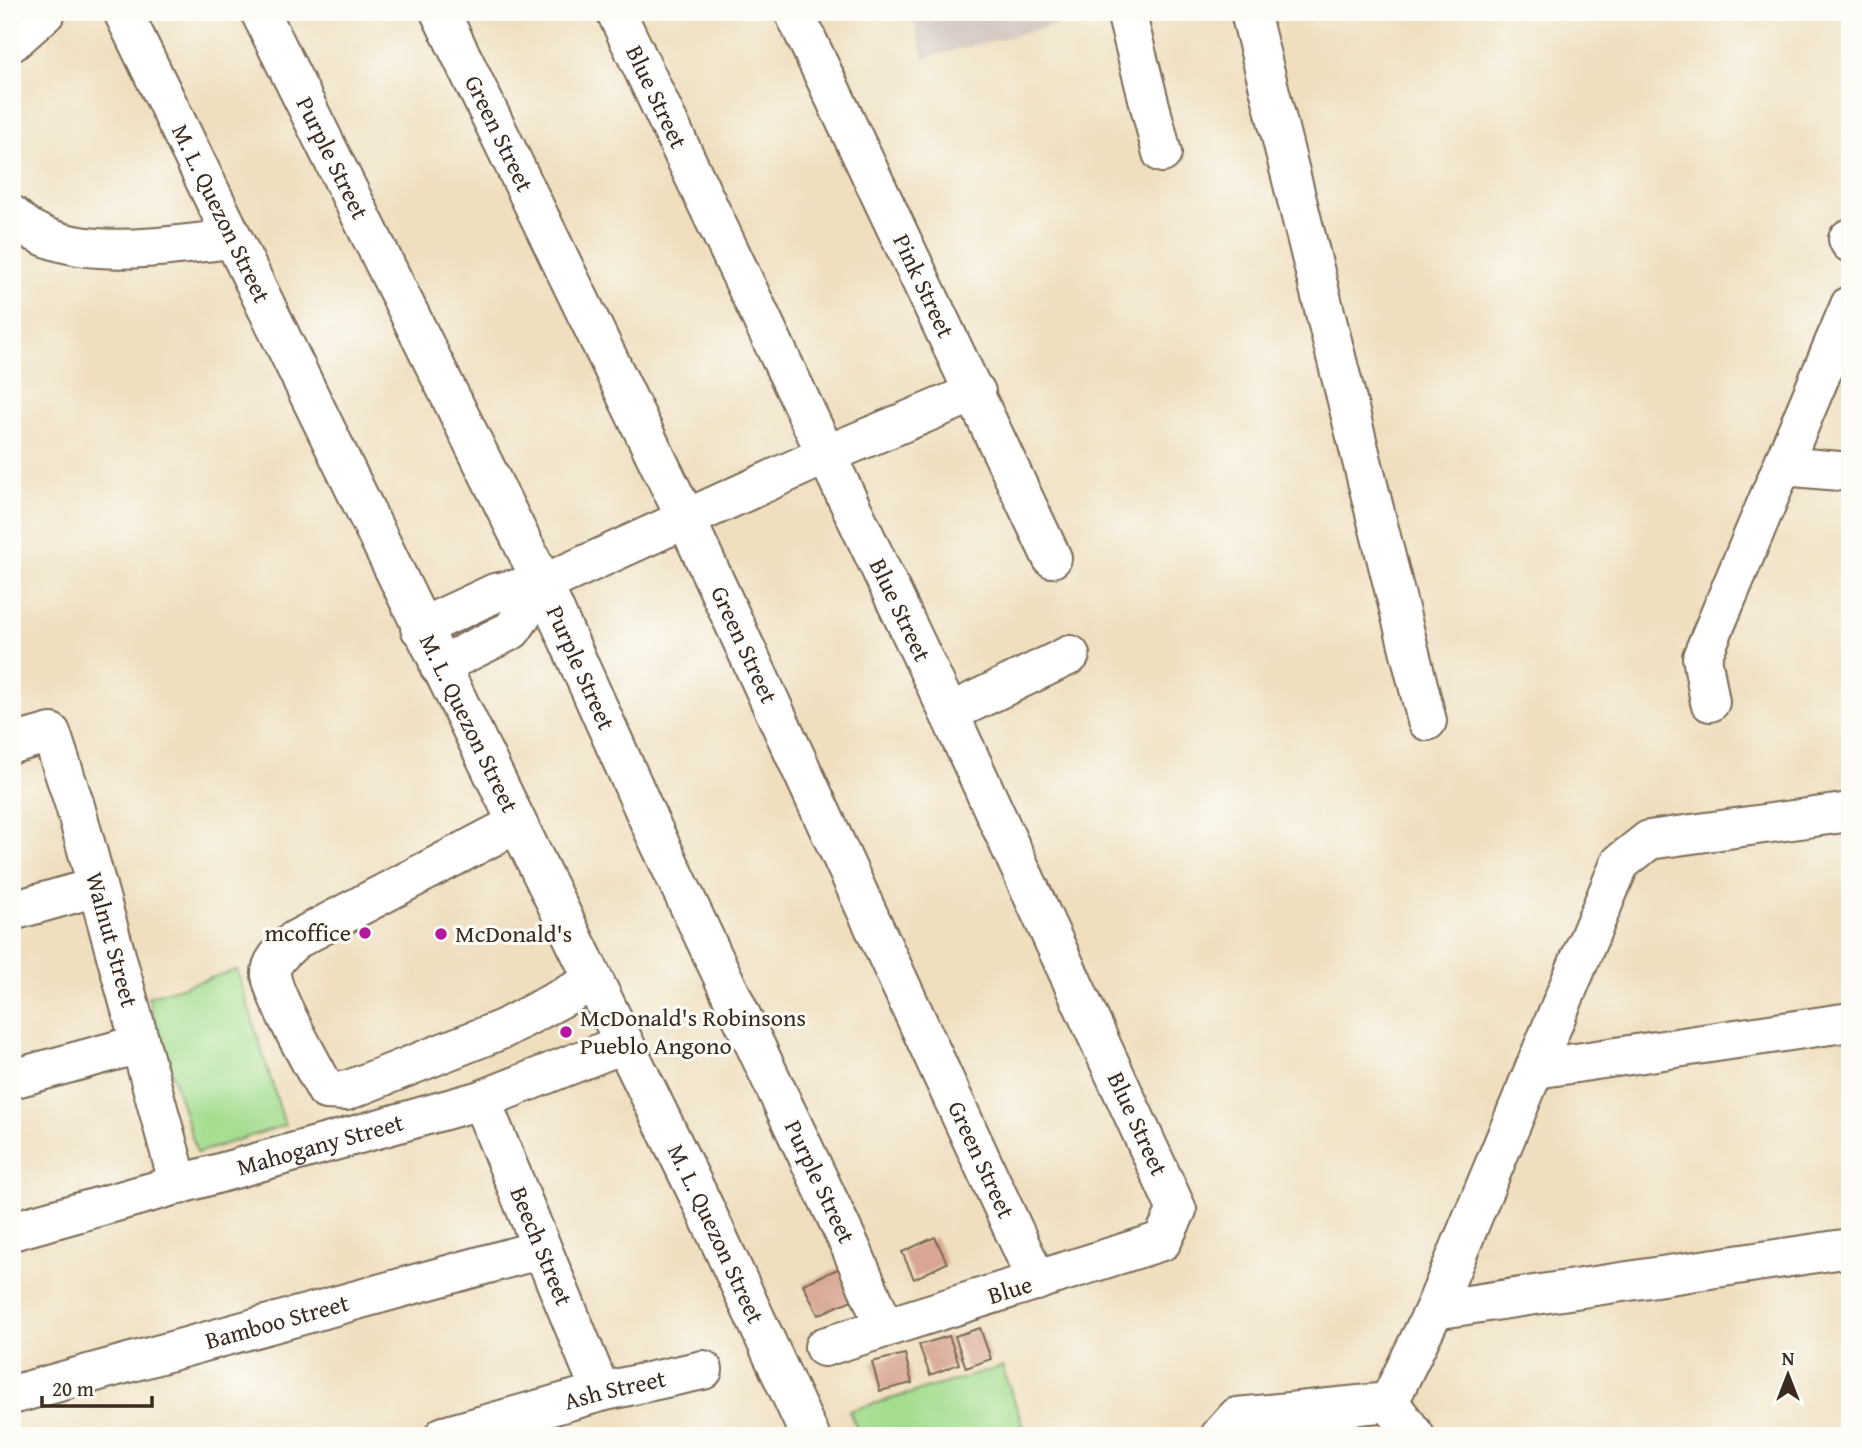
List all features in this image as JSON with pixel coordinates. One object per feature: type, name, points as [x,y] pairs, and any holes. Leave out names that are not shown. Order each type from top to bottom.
[{"type":"street","points":[[12,42],[46,12]]},
{"type":"street","name":"M. L. Quezon Street","points":[[124,12],[420,628],[708,1217],[810,1436]]},
{"type":"street","name":"Purple Street","points":[[260,12],[543,584],[650,823],[851,1248],[886,1328]]},
{"type":"street","name":"Green Street","points":[[440,12],[687,521],[1037,1281]]},
{"type":"street","name":"Blue Street","points":[[616,12],[828,454],[1177,1210]]},
{"type":"street","name":"Pink Street","points":[[794,12],[976,392],[1052,558]]},
{"type":"street","points":[[1126,12],[1162,153]]},
{"type":"street","points":[[1250,12],[1427,720]]},
{"type":"street","points":[[12,215],[22,224],[73,246],[117,250],[232,239]]},
{"type":"street","points":[[1710,702],[1702,657],[1850,305]]},
{"type":"street","points":[[420,628],[495,593],[543,584],[687,521],[828,454],[976,392]]},
{"type":"street","points":[[1783,466],[1850,472]]},
{"type":"street","points":[[439,666],[512,630],[543,584]]},
{"type":"street","points":[[949,713],[1070,655]]},
{"type":"street","name":"Walnut Street","points":[[12,744],[51,733],[75,806],[179,1185]]},
{"type":"street","points":[[1389,1402],[1434,1310],[1620,863],[1649,840],[1850,812]]},
{"type":"street","points":[[516,824],[295,940],[275,960],[271,974],[283,1005],[326,1090],[346,1091],[503,1029],[593,982]]},
{"type":"street","points":[[12,911],[97,887]]},
{"type":"street","points":[[1536,1069],[1850,1022]]},
{"type":"street","points":[[12,1079],[140,1044]]},
{"type":"street","name":"Mahogany Street","points":[[12,1231],[481,1100],[623,1044]]},
{"type":"street","name":"Beech Street","points":[[481,1100],[601,1392]]},
{"type":"street","name":"Blue","points":[[824,1347],[1162,1241],[1177,1210]]},
{"type":"street","points":[[1434,1310],[1850,1248]]},
{"type":"street","name":"Bamboo Street","points":[[12,1395],[542,1249]]},
{"type":"street","name":"Ash Street","points":[[444,1436],[601,1392],[703,1370]]},
{"type":"street","points":[[1205,1435],[1237,1417],[1389,1402]]},
{"type":"street","points":[[1389,1402],[1415,1436]]},
{"type":"shaded area","points":[[911,12],[1109,12],[924,58]]},
{"type":"green space","points":[[237,970],[285,1125],[197,1153],[148,997]]},
{"type":"green space","points":[[1002,1367],[1027,1436],[860,1436],[849,1411]]},
{"type":"building","points":[[935,1237],[947,1263],[914,1279],[902,1252]]},
{"type":"building","points":[[840,1268],[854,1299],[818,1315],[803,1284]]},
{"type":"building","points":[[980,1328],[991,1359],[966,1368],[955,1336]]},
{"type":"building","points":[[949,1336],[959,1364],[930,1375],[919,1345]]},
{"type":"building","points":[[905,1354],[912,1383],[880,1391],[872,1362]]},
{"type":"place","name":"mcoffice","points":[[365,933]]},
{"type":"place","name":"McDonald's","points":[[441,934]]},
{"type":"place","name":"McDonald's Robinsons Pueblo Angono","points":[[566,1032]]}]
